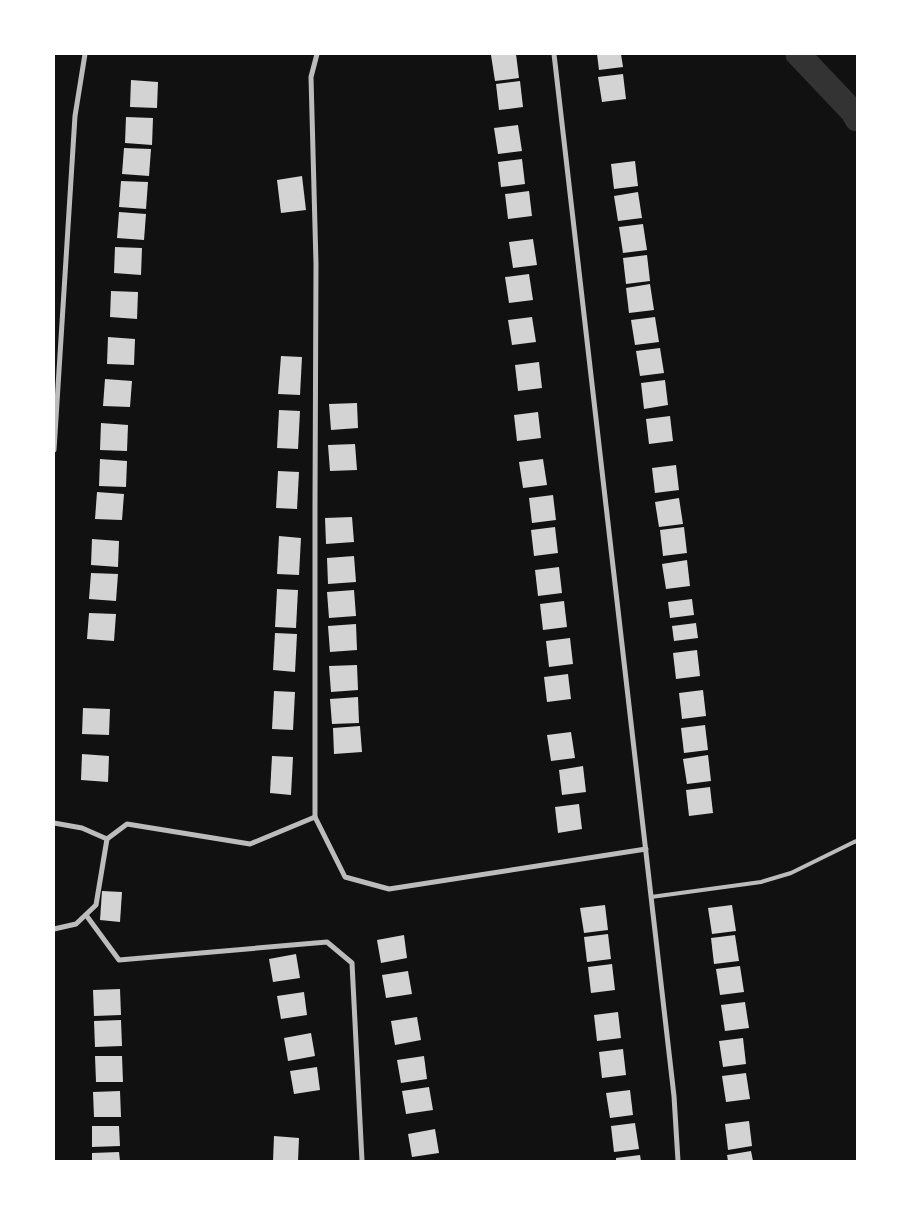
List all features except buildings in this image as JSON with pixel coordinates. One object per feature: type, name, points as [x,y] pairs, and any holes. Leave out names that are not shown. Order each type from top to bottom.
[{"type":"street","points":[[54,450],[75,116],[85,54]]},
{"type":"street","points":[[317,54],[311,76],[316,264],[315,817],[345,877],[389,890],[646,849]]},
{"type":"street","points":[[554,54],[674,1096],[678,1161]]},
{"type":"street","points":[[54,930],[76,924],[96,905],[107,839],[127,824],[250,844],[315,817]]},
{"type":"street","points":[[54,823],[82,828],[107,839]]},
{"type":"street","points":[[86,915],[119,960],[327,942],[352,963],[362,1161]]},
{"type":"lane","points":[[651,897],[761,882],[791,873],[857,841]]},
{"type":"waterway","points":[[798,54],[853,112],[857,119]]}]
